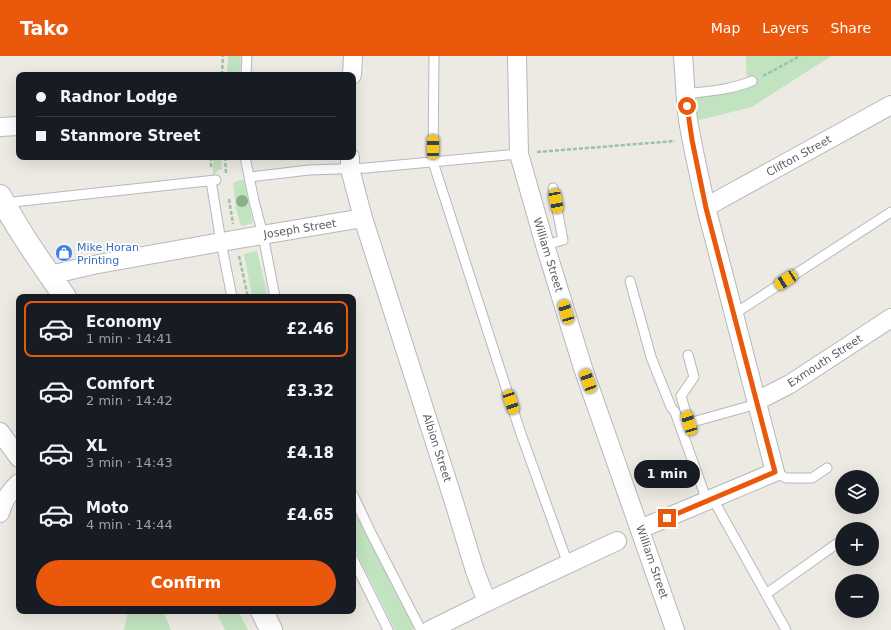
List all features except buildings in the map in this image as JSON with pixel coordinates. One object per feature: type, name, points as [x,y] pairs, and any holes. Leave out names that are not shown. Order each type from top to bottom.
[{"type":"main road","points":[[2,200],[18,229],[63,294]]},
{"type":"main road","points":[[263,614],[271,630]]},
{"type":"street","points":[[352,72],[353,56]]},
{"type":"street","name":"William Street","points":[[517,56],[519,154],[583,368],[675,630]]},
{"type":"street","points":[[640,529],[775,472],[706,208],[688,119],[684,56]]},
{"type":"street","name":"Clifton Street","points":[[706,208],[891,105]]},
{"type":"street","points":[[0,127],[16,126]]},
{"type":"street","name":"Albion Street","points":[[350,163],[363,218],[475,571],[487,602]]},
{"type":"street","name":"Joseph Street","points":[[50,275],[93,265],[229,240],[363,218]]},
{"type":"street","name":"Exmouth Street","points":[[757,402],[790,384],[891,318]]},
{"type":"street","points":[[0,432],[16,454]]},
{"type":"street","points":[[0,513],[5,499],[16,486]]},
{"type":"street","points":[[430,630],[616,541]]},
{"type":"lane","points":[[246,72],[247,56]]},
{"type":"lane","points":[[434,56],[433,162],[520,431],[568,564]]},
{"type":"lane","points":[[686,94],[728,89],[752,81]]},
{"type":"lane","points":[[249,177],[309,170],[350,163],[433,162],[519,154]]},
{"type":"lane","points":[[246,160],[274,294]]},
{"type":"lane","points":[[2,200],[214,181],[229,240],[232,294]]},
{"type":"lane","points":[[545,245],[563,240],[553,188]]},
{"type":"lane","points":[[734,314],[891,212]]},
{"type":"lane","points":[[630,281],[651,357],[670,407],[676,412],[710,500],[786,630]]},
{"type":"lane","points":[[688,355],[694,377],[681,396],[689,423],[757,402]]},
{"type":"lane","points":[[775,472],[786,478],[812,478],[827,468]]},
{"type":"lane","points":[[356,501],[421,630]]},
{"type":"lane","points":[[766,594],[835,545]]},
{"type":"lane","points":[[356,565],[388,630]]},
{"type":"path","points":[[222,72],[223,56]]},
{"type":"path","points":[[752,81],[800,56]]},
{"type":"path","points":[[519,154],[692,140]]},
{"type":"green space","points":[[228,56],[241,56],[240,72],[227,72]]},
{"type":"green space","points":[[746,56],[831,56],[752,107],[695,121],[694,98],[747,88]]},
{"type":"green space","points":[[213,160],[221,160],[222,169],[218,170],[214,175]]},
{"type":"green space","points":[[239,180],[244,180],[253,223],[241,226],[236,209],[233,183]]},
{"type":"green space","points":[[257,251],[267,294],[251,294],[244,254]]},
{"type":"green space","points":[[356,515],[414,628],[412,630],[395,630],[356,551]]},
{"type":"green space","points":[[127,614],[164,614],[171,630],[124,630]]},
{"type":"green space","points":[[217,614],[240,614],[248,630],[225,630]]},
{"type":"place","name":"Mike Horan Printing","points":[[64,253]]},
{"type":"route","points":[[667,518],[775,472],[706,208],[688,119],[687,106]]}]
